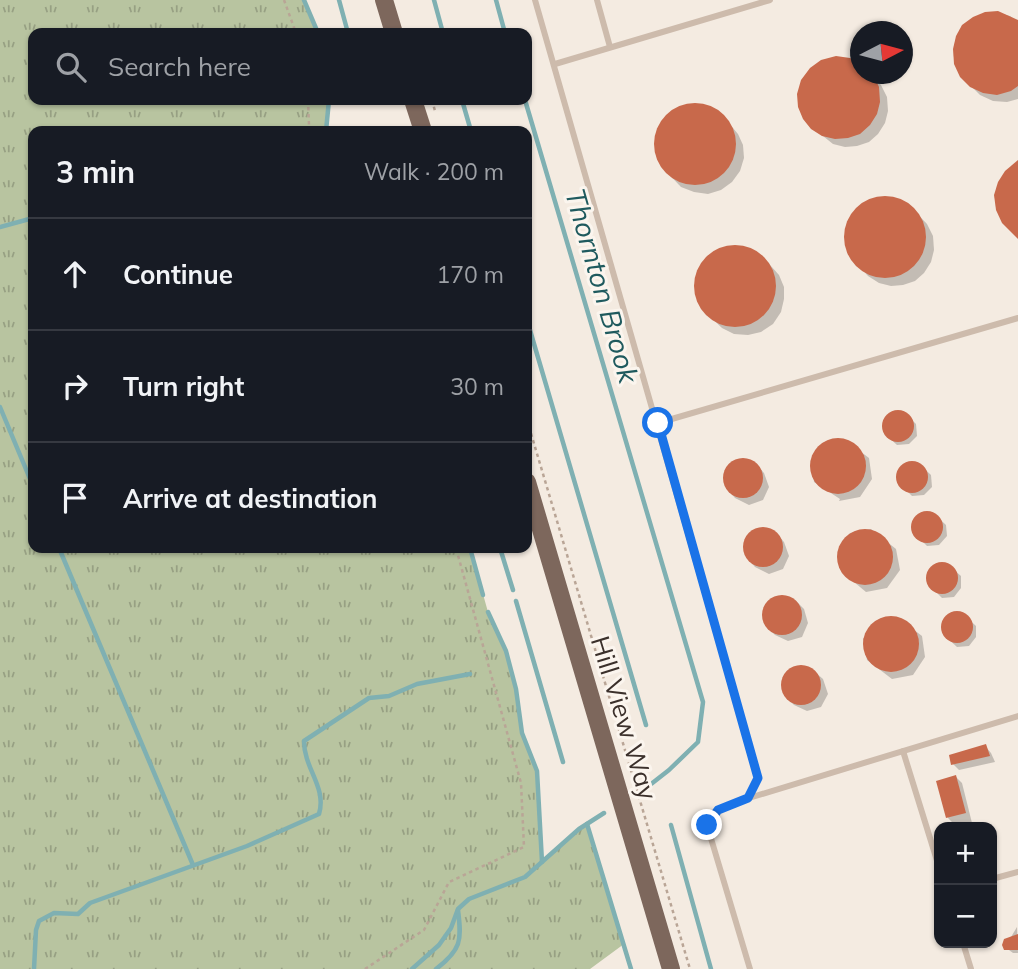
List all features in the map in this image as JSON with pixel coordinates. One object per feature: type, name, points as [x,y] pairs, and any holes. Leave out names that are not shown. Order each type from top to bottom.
[{"type":"main road","points":[[384,0],[392,28]]},
{"type":"main road","points":[[415,105],[422,126]]},
{"type":"main road","name":"Hill View Way","points":[[532,498],[671,969]]},
{"type":"lane","points":[[535,0],[758,778],[748,798]]},
{"type":"lane","points":[[597,0],[610,47]]},
{"type":"lane","points":[[555,64],[770,0]]},
{"type":"lane","points":[[658,423],[1018,318]]},
{"type":"lane","points":[[750,969],[707,825],[718,810],[748,798],[1018,716]]},
{"type":"lane","points":[[903,751],[934,851]]},
{"type":"lane","points":[[997,878],[1018,872]]},
{"type":"lane","points":[[965,948],[971,969]]},
{"type":"path","points":[[284,0],[294,28]]},
{"type":"path","points":[[309,105],[310,126]]},
{"type":"path","points":[[532,437],[690,969]]},
{"type":"path","points":[[365,969],[424,930],[449,882],[524,848],[521,783],[457,553]]},
{"type":"green space","points":[[0,0],[304,0],[316,28],[28,28],[28,105],[329,105],[326,126],[28,126],[28,553],[471,553],[488,612],[506,651],[516,689],[522,733],[537,771],[542,861],[587,824],[624,944],[590,969],[0,969]]},
{"type":"building","points":[[998,11],[1018,20],[1018,86],[997,95],[970,87],[960,77],[954,64],[953,49],[962,25],[985,12]]},
{"type":"building","points":[[836,56],[850,58],[850,84],[878,84],[880,102],[877,114],[860,134],[835,139],[822,136],[811,129],[803,119],[797,94],[801,80],[810,68],[821,60]]},
{"type":"building","points":[[687,103],[703,103],[718,110],[729,121],[736,136],[733,160],[724,173],[703,185],[687,185],[672,178],[661,167],[654,152],[654,136],[661,121],[672,110]]},
{"type":"building","points":[[1018,160],[1018,239],[1002,223],[996,210],[994,195],[1005,171]]},
{"type":"building","points":[[885,196],[901,199],[914,208],[923,221],[926,237],[923,253],[914,266],[901,275],[885,278],[869,275],[856,266],[847,253],[844,237],[847,221],[856,208],[869,199]]},
{"type":"building","points":[[727,245],[743,245],[758,252],[769,263],[776,278],[773,302],[764,315],[743,327],[727,327],[712,320],[701,309],[694,294],[694,278],[701,263],[712,252]]},
{"type":"building","points":[[898,410],[909,415],[914,426],[909,437],[898,442],[887,437],[882,426],[887,415]]},
{"type":"building","points":[[832,438],[844,438],[854,442],[862,450],[866,466],[862,482],[854,490],[844,494],[832,494],[822,490],[814,482],[810,472],[810,460],[814,450],[822,442]]},
{"type":"building","points":[[743,458],[757,464],[763,478],[757,492],[743,498],[729,492],[723,478],[729,464]]},
{"type":"building","points":[[912,461],[923,466],[928,477],[923,488],[912,493],[901,488],[896,477],[901,466]]},
{"type":"building","points":[[927,511],[939,515],[943,527],[939,539],[927,543],[915,539],[911,527],[915,515]]},
{"type":"building","points":[[763,527],[777,533],[783,547],[777,561],[763,567],[749,561],[743,547],[749,533]]},
{"type":"building","points":[[859,529],[871,529],[881,533],[889,541],[893,557],[889,573],[881,581],[871,585],[859,585],[849,581],[841,573],[837,563],[837,551],[841,541],[849,533]]},
{"type":"building","points":[[942,562],[953,567],[958,578],[953,589],[942,594],[931,589],[926,578],[931,567]]},
{"type":"building","points":[[782,595],[796,601],[802,615],[796,629],[782,635],[768,629],[762,615],[768,601]]},
{"type":"building","points":[[957,611],[969,615],[973,627],[969,639],[957,643],[945,639],[941,627],[945,615]]},
{"type":"building","points":[[885,616],[897,616],[907,620],[915,628],[919,644],[915,660],[907,668],[897,672],[885,672],[875,668],[867,660],[863,650],[863,638],[867,628],[875,620]]},
{"type":"building","points":[[801,665],[815,671],[821,685],[815,699],[801,705],[787,699],[781,685],[787,671]]},
{"type":"building","points":[[986,744],[990,756],[951,765],[949,755]]},
{"type":"building","points":[[956,775],[966,813],[946,818],[936,781]]},
{"type":"building","points":[[1018,934],[1018,950],[1004,950],[1004,939]]},
{"type":"waterway","points":[[304,0],[316,28]]},
{"type":"waterway","points":[[339,0],[347,28]]},
{"type":"waterway","points":[[434,0],[442,28]]},
{"type":"waterway","name":"Thornton Brook","points":[[496,0],[504,28]]},
{"type":"waterway","points":[[326,126],[329,105]]},
{"type":"waterway","points":[[463,105],[470,126]]},
{"type":"waterway","name":"Thornton Brook","points":[[526,105],[703,702],[698,742],[646,788]]},
{"type":"waterway","points":[[0,227],[28,219]]},
{"type":"waterway","points":[[532,337],[646,725]]},
{"type":"waterway","points":[[0,407],[28,474]]},
{"type":"waterway","points":[[61,553],[193,865]]},
{"type":"waterway","points":[[471,553],[483,595]]},
{"type":"waterway","points":[[502,553],[513,590]]},
{"type":"waterway","points":[[516,601],[563,762]]},
{"type":"waterway","points":[[488,612],[506,651],[516,689],[522,733],[537,771],[542,862]]},
{"type":"waterway","points":[[34,969],[39,921],[54,913],[78,914],[90,903],[247,846],[319,814],[320,795],[307,760],[304,741],[369,698],[389,696],[417,684],[470,674]]},
{"type":"waterway","name":"Thornton Brook","points":[[412,969],[439,945],[451,928],[458,909],[469,899],[525,877],[579,829],[604,813]]},
{"type":"waterway","points":[[587,824],[631,969]]},
{"type":"waterway","points":[[671,825],[711,969]]},
{"type":"waterway","points":[[436,969],[451,956],[458,944],[458,910]]},
{"type":"route","points":[[658,423],[758,778],[748,798],[718,810],[707,825]]}]
